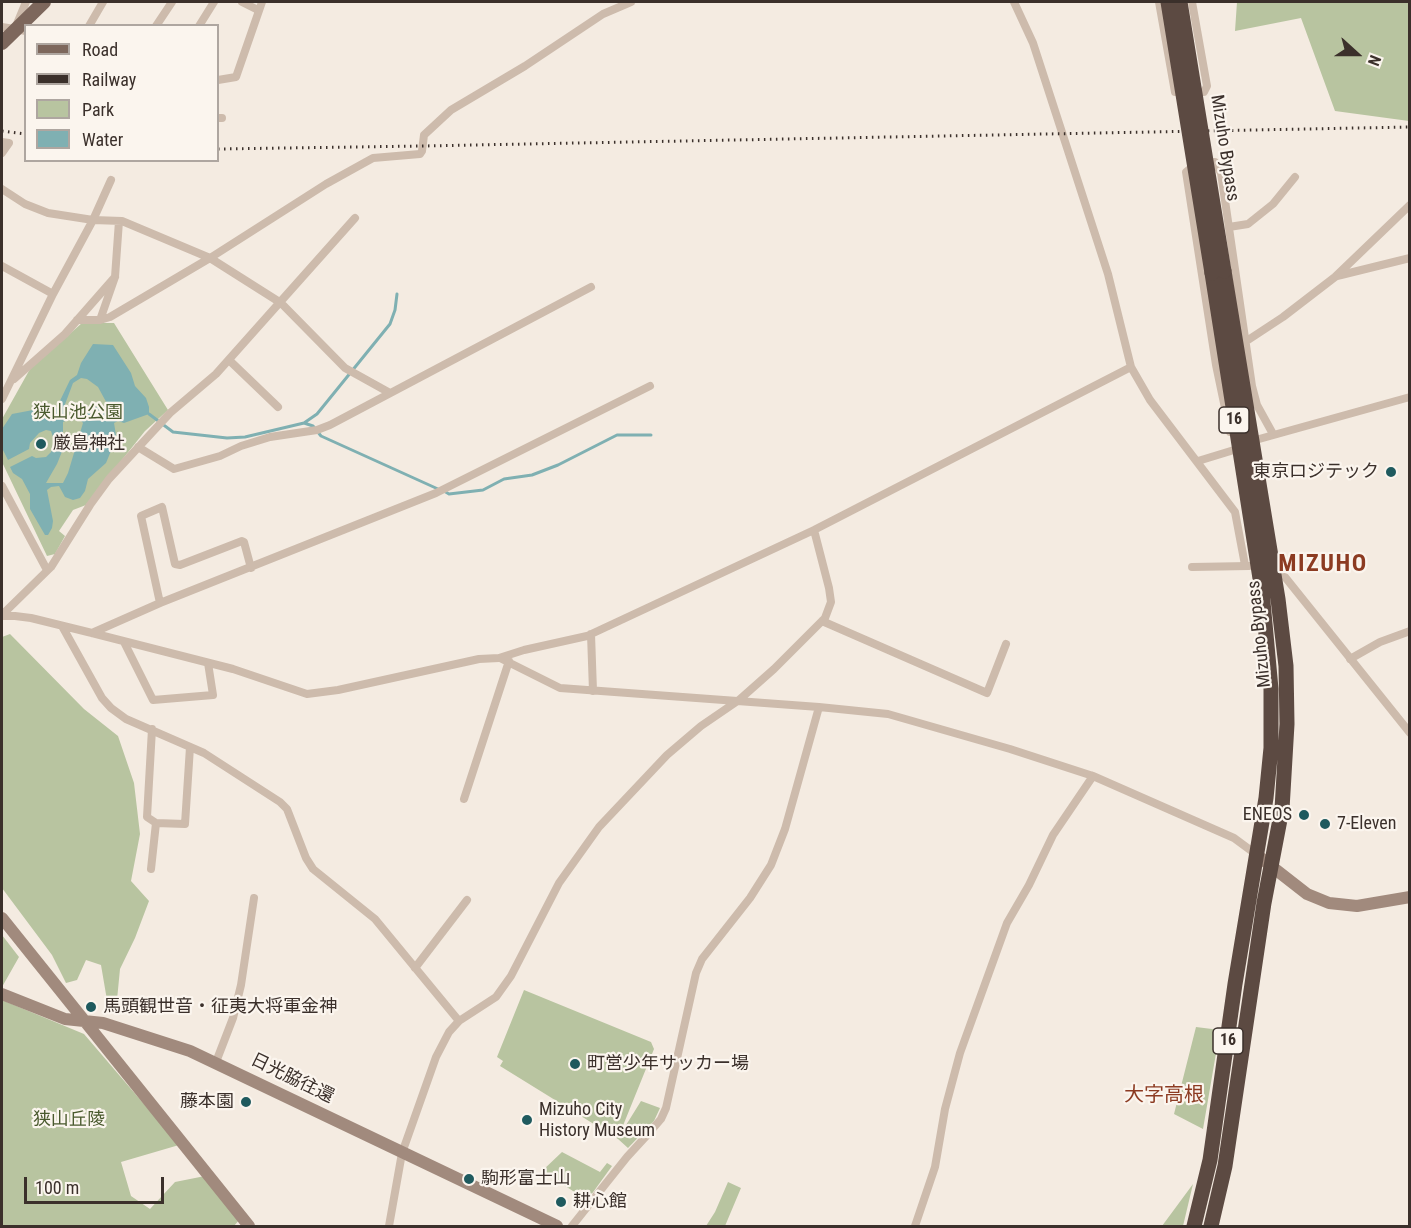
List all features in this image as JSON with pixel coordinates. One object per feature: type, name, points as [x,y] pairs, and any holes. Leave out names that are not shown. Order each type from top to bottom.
[{"type":"highway","name":"Mizuho Bypass","points":[[1168,2],[1252,441],[1286,666],[1287,724],[1283,799],[1225,1166],[1211,1227]]},
{"type":"highway","name":"Mizuho Bypass","points":[[1180,2],[1218,272],[1251,566],[1269,655],[1271,709],[1269,773],[1257,855],[1235,984],[1210,1160],[1194,1227]]},
{"type":"main road","points":[[2,43],[14,29],[45,2]]},
{"type":"street","points":[[14,29],[26,2]]},
{"type":"street","points":[[90,24],[103,2]]},
{"type":"street","points":[[157,24],[172,2]]},
{"type":"street","points":[[200,24],[214,2]]},
{"type":"street","points":[[219,80],[236,77],[260,6],[242,2]]},
{"type":"street","points":[[77,320],[100,320],[110,317],[210,258],[326,184],[373,158],[421,153],[424,135],[451,110],[525,66],[603,14],[631,2]]},
{"type":"street","points":[[1014,2],[1033,44],[1108,274],[1131,368],[1150,400],[1235,512],[1251,566]]},
{"type":"street","points":[[1159,2],[1175,92],[1204,92],[1207,86],[1192,2]]},
{"type":"street","points":[[2,142],[9,143],[2,153]]},
{"type":"street","points":[[1198,461],[1237,455],[1216,365],[1186,172],[1197,163],[1215,162],[1221,172],[1252,386],[1257,405],[1273,434]]},
{"type":"street","points":[[1229,227],[1248,224],[1273,204],[1295,177]]},
{"type":"street","points":[[2,399],[111,180]]},
{"type":"street","points":[[2,189],[25,204],[48,213],[93,220],[119,221],[210,258],[280,303],[351,371],[390,393]]},
{"type":"street","points":[[1245,342],[1283,317],[1335,277],[1410,205]]},
{"type":"street","points":[[2,616],[47,570],[100,489],[160,423],[216,374],[355,218]]},
{"type":"street","points":[[100,320],[115,277],[119,221]]},
{"type":"street","points":[[1335,277],[1410,258]]},
{"type":"street","points":[[2,266],[53,294]]},
{"type":"street","points":[[9,383],[65,334],[115,277]]},
{"type":"street","points":[[138,447],[174,469],[220,456],[241,446],[270,437],[316,430],[330,425],[591,287]]},
{"type":"street","points":[[229,360],[278,407]]},
{"type":"street","points":[[2,616],[15,616],[92,633],[248,674],[308,694],[338,690],[479,659],[499,658],[591,634],[814,530],[1131,368]]},
{"type":"street","points":[[92,633],[160,603],[440,491],[650,386]]},
{"type":"street","points":[[1252,441],[1410,397]]},
{"type":"street","points":[[2,486],[5,503],[47,570]]},
{"type":"street","points":[[160,603],[141,516],[162,507],[175,564],[180,565],[242,541],[251,568]]},
{"type":"street","points":[[389,1227],[402,1153],[436,1057],[449,1032],[459,1021],[496,997],[511,976],[560,883],[598,827],[667,755],[701,726],[739,700],[774,669],[822,621],[829,611],[830,588],[814,530]]},
{"type":"street","points":[[1192,567],[1251,566],[1273,571],[1285,577],[1410,733]]},
{"type":"street","points":[[822,621],[987,693],[1006,644]]},
{"type":"street","points":[[62,626],[106,702],[118,714],[204,753],[280,802],[291,818],[306,858],[313,869],[375,920],[459,1021]]},
{"type":"street","points":[[1350,659],[1380,642],[1410,631]]},
{"type":"street","points":[[591,634],[593,691]]},
{"type":"street","points":[[124,642],[153,700],[213,694],[208,663]]},
{"type":"street","points":[[499,658],[560,688],[739,700],[888,714],[1010,749],[1093,777],[1234,838],[1307,894],[1329,903],[1357,906],[1410,897]]},
{"type":"street","points":[[464,799],[508,661]]},
{"type":"street","points":[[572,1227],[627,1157],[655,1126],[666,1108],[696,973],[702,958],[750,898],[771,865],[785,830],[819,707]]},
{"type":"street","points":[[152,729],[147,818],[156,823],[185,824],[190,747]]},
{"type":"street","points":[[915,1227],[935,1167],[945,1109],[960,1053],[1007,923],[1029,885],[1053,835],[1093,777]]},
{"type":"street","points":[[151,869],[156,823]]},
{"type":"street","points":[[216,1062],[233,1018],[241,985],[254,898]]},
{"type":"street","points":[[415,968],[467,900]]},
{"type":"street","points":[[2,918],[249,1227]]},
{"type":"street","name":"日光脇往還","points":[[2,994],[65,1019],[103,1023],[158,1039],[216,1062],[557,1227]]},
{"type":"green space","points":[[1237,2],[1409,2],[1409,121],[1335,111],[1301,18],[1235,31]]},
{"type":"green space","name":"狭山池公園","points":[[82,323],[114,323],[168,410],[145,431],[86,505],[73,510],[59,531],[65,536],[55,554],[47,556],[2,462],[2,419],[30,369]]},
{"type":"green space","points":[[10,634],[84,709],[118,736],[134,783],[140,834],[131,881],[149,901],[120,969],[116,1010],[108,1006],[101,965],[86,960],[77,980],[66,983],[52,955],[2,888],[2,637]]},
{"type":"green space","points":[[2,935],[19,957],[2,987]]},
{"type":"green space","name":"町営少年サッカー場","points":[[524,990],[651,1042],[654,1049],[618,1138],[641,1101],[660,1108],[654,1121],[628,1148],[618,1139],[500,1066],[503,1061],[497,1057]]},
{"type":"green space","name":"狭山丘陵","points":[[2,1000],[84,1034],[179,1145],[121,1162],[131,1196],[150,1209],[175,1182],[205,1176],[240,1219],[234,1226],[2,1226]]},
{"type":"green space","points":[[1196,1027],[1220,1030],[1203,1129],[1174,1114]]},
{"type":"green space","points":[[562,1152],[600,1172],[607,1163],[612,1166],[591,1195],[580,1189],[576,1193],[542,1171]]},
{"type":"green space","points":[[728,1182],[741,1188],[725,1226],[706,1226],[715,1212]]},
{"type":"green space","points":[[1193,1184],[1183,1226],[1162,1226]]},
{"type":"water","points":[[93,344],[113,345],[131,373],[135,386],[146,398],[149,414],[124,423],[118,421],[114,423],[117,441],[106,463],[88,479],[85,491],[80,498],[73,500],[65,497],[59,486],[47,490],[53,521],[48,535],[45,535],[30,509],[30,494],[22,479],[13,473],[10,467],[32,456],[46,457],[55,443],[51,431],[46,430],[39,433],[30,443],[29,449],[8,460],[2,448],[2,429],[12,414],[56,409],[70,380],[77,375],[81,363]],"holes":[[[81,378],[87,379],[98,387],[110,409],[105,413],[100,408],[92,406],[70,416],[65,414],[64,407],[73,383]],[[79,418],[83,423],[68,473],[63,483],[46,483],[63,449],[63,422]]]},
{"type":"waterway","points":[[304,423],[317,414],[390,324],[397,294]]},
{"type":"waterway","points":[[149,414],[173,432],[227,438],[245,437],[304,423],[313,426],[321,436],[438,489]]},
{"type":"waterway","points":[[444,491],[449,494],[483,490],[504,479],[532,475],[558,465],[617,435],[651,435]]},
{"type":"railway","points":[[219,149],[1410,127]]},
{"type":"railway","points":[[2,131],[24,134]]},
{"type":"place","name":"厳島神社","points":[[41,444]]},
{"type":"place","name":"東京ロジテック","points":[[1391,472]]},
{"type":"place","name":"ENEOS","points":[[1304,815]]},
{"type":"place","name":"7-Eleven","points":[[1325,824]]},
{"type":"place","name":"馬頭観世音・征夷大将軍金神","points":[[91,1007]]},
{"type":"place","name":"町営少年サッカー場","points":[[575,1064]]},
{"type":"place","name":"藤本園","points":[[246,1102]]},
{"type":"place","name":"Mizuho City History Museum","points":[[527,1120]]},
{"type":"place","name":"駒形富士山","points":[[469,1179]]},
{"type":"place","name":"耕心館","points":[[561,1202]]},
{"type":"district","name":"MIZUHO","points":[[1323,565]]},
{"type":"district","name":"大字高根","points":[[1164,1096]]}]
